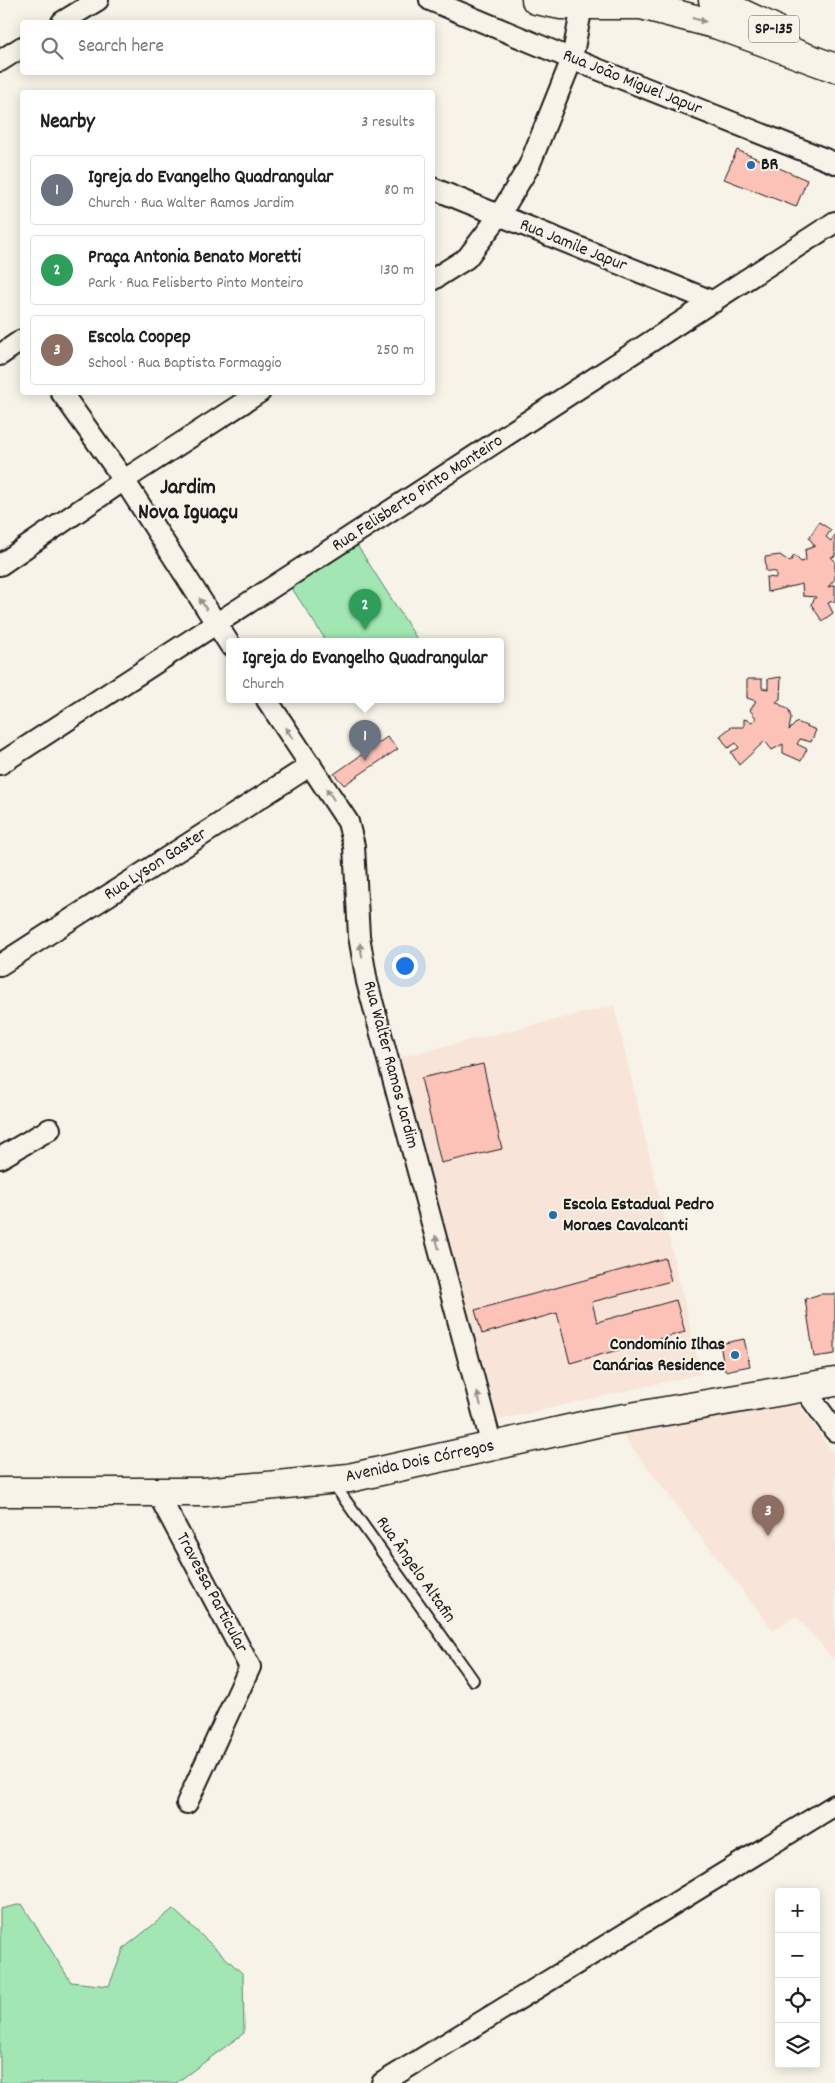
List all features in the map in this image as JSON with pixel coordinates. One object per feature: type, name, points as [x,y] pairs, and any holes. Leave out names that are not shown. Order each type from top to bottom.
[{"type":"street","points":[[65,20],[98,0]]},
{"type":"street","name":"Rua João Miguel Japur","points":[[430,0],[835,164]]},
{"type":"street","name":"SP-135","points":[[536,0],[562,5],[587,3],[641,5],[718,25],[835,68]]},
{"type":"street","name":"SP-135","points":[[713,0],[835,58]]},
{"type":"street","points":[[435,278],[467,258],[499,216],[529,166],[572,59],[587,3]]},
{"type":"street","points":[[0,61],[20,48]]},
{"type":"street","name":"Rua Jamile Japur","points":[[435,189],[714,302]]},
{"type":"street","name":"Rua Felisberto Pinto Monteiro","points":[[0,764],[835,222]]},
{"type":"street","points":[[0,355],[20,341]]},
{"type":"street","points":[[63,395],[124,480],[226,639]]},
{"type":"street","points":[[0,565],[124,480],[255,395]]},
{"type":"street","name":"Rua Walter Ramos Jardim","points":[[269,703],[348,822],[354,846],[359,936],[366,982],[492,1446]]},
{"type":"street","name":"Rua Lyson Gaster","points":[[0,965],[311,766]]},
{"type":"street","points":[[0,1158],[50,1130]]},
{"type":"street","name":"Avenida Dois Córregos","points":[[0,1492],[204,1492],[349,1478],[596,1423],[835,1382]]},
{"type":"street","points":[[803,1387],[835,1431]]},
{"type":"street","name":"Travessa Particular","points":[[158,1492],[250,1666],[187,1803]]},
{"type":"street","points":[[382,2083],[835,1805]]},
{"type":"lane","name":"Rua Ângelo Altafin","points":[[331,1480],[473,1680]]},
{"type":"shaded area","name":"Escola Estadual Pedro Moraes Cavalcanti","points":[[614,1006],[701,1374],[498,1420],[400,1057]]},
{"type":"shaded area","points":[[797,1402],[835,1456],[835,1661],[796,1616],[773,1630],[620,1432]]},
{"type":"green space","points":[[357,545],[416,638],[324,638],[291,587]]},
{"type":"green space","points":[[22,1904],[71,1982],[109,1986],[124,1948],[173,1909],[243,1974],[244,2033],[176,2083],[0,2083],[0,1909]]},
{"type":"building","name":"BR","points":[[737,150],[807,180],[796,207],[724,179]]},
{"type":"building","points":[[819,522],[831,530],[826,537],[831,541],[835,535],[835,556],[831,557],[835,561],[835,579],[828,587],[835,585],[835,603],[833,601],[828,603],[833,613],[822,621],[811,604],[816,597],[803,596],[802,584],[767,592],[766,577],[776,578],[776,572],[766,571],[765,557],[780,555],[790,562],[794,555],[801,562],[806,560],[805,550],[815,546],[809,538]]},
{"type":"building","points":[[781,677],[780,699],[776,702],[789,710],[791,718],[789,730],[797,722],[816,730],[811,742],[800,739],[797,744],[807,749],[801,761],[783,753],[783,744],[772,750],[765,741],[739,765],[731,752],[739,748],[736,743],[728,748],[720,736],[731,727],[744,727],[744,719],[753,722],[756,718],[750,710],[756,701],[747,698],[747,679],[762,679],[762,688],[768,689],[768,679]]},
{"type":"building","points":[[387,737],[398,749],[344,785],[334,774]]},
{"type":"building","points":[[483,1064],[502,1149],[441,1163],[421,1078]]},
{"type":"building","points":[[665,1258],[671,1281],[592,1302],[597,1322],[676,1300],[685,1332],[570,1363],[557,1313],[482,1334],[475,1310]]},
{"type":"building","points":[[820,1294],[835,1294],[835,1354],[814,1357],[805,1299]]},
{"type":"building","name":"Condomínio Ilhas Canárias Residence","points":[[744,1339],[750,1366],[725,1371],[720,1344]]},
{"type":"place","name":"BR","points":[[751,165]]},
{"type":"place","name":"Praça Antonia Benato Moretti","points":[[365,630]]},
{"type":"place","name":"Igreja do Evangelho Quadrangular","points":[[365,761]]},
{"type":"place","name":"Escola Estadual Pedro Moraes Cavalcanti","points":[[553,1215]]},
{"type":"place","name":"Condomínio Ilhas Canárias Residence","points":[[735,1355]]},
{"type":"place","name":"Escola Coopep","points":[[768,1536]]},
{"type":"district","name":"Jardim Nova Iguaçu","points":[[188,500]]}]
